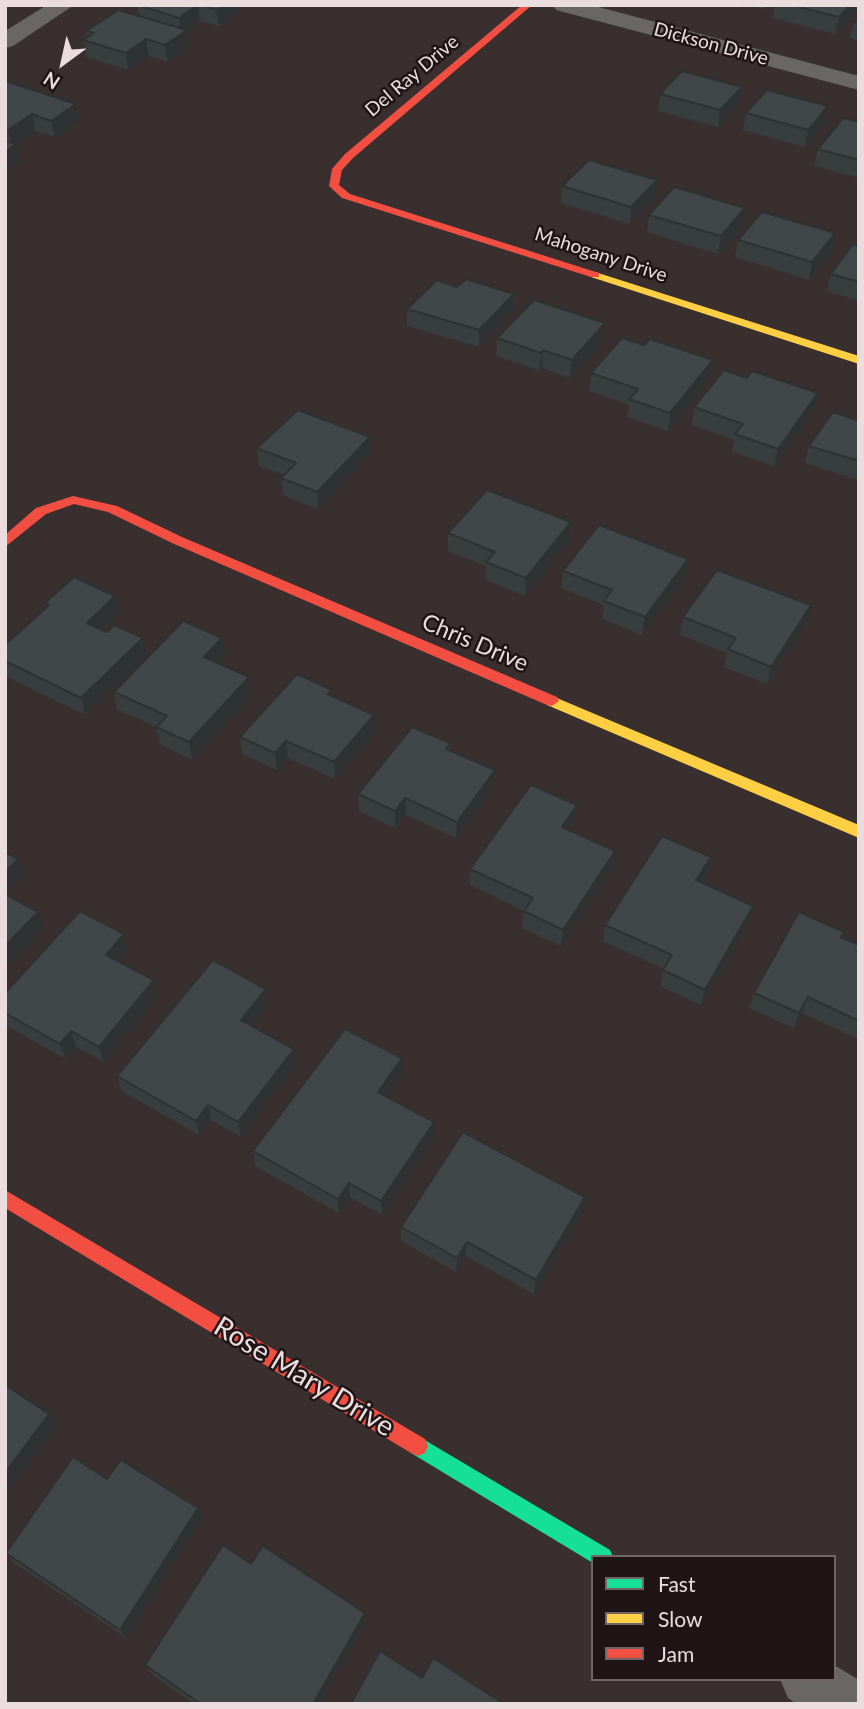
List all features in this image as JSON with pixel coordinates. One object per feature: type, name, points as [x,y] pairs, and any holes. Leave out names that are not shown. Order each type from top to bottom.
[{"type":"street","points":[[5,41],[63,5]]},
{"type":"street","name":"Del Ray Drive","points":[[334,186],[337,169],[349,156],[528,5]]},
{"type":"street","name":"Dickson Drive","points":[[564,5],[859,83]]},
{"type":"street","name":"Mahogany Drive","points":[[334,186],[346,196],[859,360]]},
{"type":"street","name":"Chris Drive","points":[[5,543],[41,510],[73,500],[112,509],[177,540],[859,832]]},
{"type":"street","name":"Rose Mary Drive","points":[[5,1198],[600,1555]]},
{"type":"street","points":[[810,1681],[848,1704]]},
{"type":"building","points":[[138,5],[197,5],[179,18]]},
{"type":"building","points":[[200,5],[224,5],[217,10]]},
{"type":"building","points":[[791,5],[850,5],[839,17]]},
{"type":"building","points":[[118,10],[187,30],[165,45],[146,39],[126,53],[83,40],[94,33],[86,31]]},
{"type":"building","points":[[682,71],[742,87],[720,110],[660,94]]},
{"type":"building","points":[[5,81],[76,104],[51,121],[32,114],[8,130],[5,129]]},
{"type":"building","points":[[767,90],[828,106],[808,130],[746,113]]},
{"type":"building","points":[[843,118],[859,122],[859,160],[818,149]]},
{"type":"building","points":[[5,141],[16,144],[5,152]]},
{"type":"building","points":[[589,160],[657,180],[631,207],[562,186]]},
{"type":"building","points":[[674,187],[745,208],[721,236],[649,215]]},
{"type":"building","points":[[762,212],[835,233],[812,262],[738,240]]},
{"type":"building","points":[[853,244],[859,246],[859,282],[831,274]]},
{"type":"building","points":[[466,279],[514,294],[479,330],[407,309],[437,280],[457,287]]},
{"type":"building","points":[[534,300],[605,323],[572,360],[497,338]]},
{"type":"building","points":[[622,338],[644,345],[650,339],[713,360],[670,413],[629,399],[638,389],[591,373]]},
{"type":"building","points":[[724,370],[747,378],[752,371],[818,393],[778,449],[735,434],[743,424],[694,407]]},
{"type":"building","points":[[298,410],[370,437],[317,492],[281,478],[296,463],[257,448]]},
{"type":"building","points":[[833,412],[857,420],[859,418],[859,461],[809,446]]},
{"type":"building","points":[[487,490],[571,522],[526,578],[486,562],[495,552],[448,533]]},
{"type":"building","points":[[599,525],[688,559],[645,617],[604,601],[612,590],[563,571]]},
{"type":"building","points":[[717,570],[811,605],[771,667],[728,649],[736,638],[683,617]]},
{"type":"building","points":[[74,577],[115,596],[87,623],[107,632],[114,625],[143,638],[81,698],[5,661],[5,645],[49,605],[45,603]]},
{"type":"building","points":[[183,621],[222,638],[204,657],[249,677],[189,742],[156,727],[167,716],[114,692]]},
{"type":"building","points":[[297,674],[332,690],[328,694],[374,715],[334,762],[286,741],[275,753],[240,737]]},
{"type":"building","points":[[412,727],[450,743],[446,749],[495,770],[457,822],[405,798],[395,811],[358,794]]},
{"type":"building","points":[[531,785],[577,805],[562,827],[615,851],[563,930],[524,911],[533,898],[470,869]]},
{"type":"building","points":[[662,836],[711,857],[696,880],[753,906],[705,990],[663,970],[672,955],[605,925]]},
{"type":"building","points":[[5,852],[18,859],[5,872]]},
{"type":"building","points":[[5,894],[38,912],[5,946]]},
{"type":"building","points":[[80,911],[124,934],[106,955],[154,980],[99,1047],[71,1031],[60,1044],[5,1013],[5,993]]},
{"type":"building","points":[[799,912],[844,932],[841,937],[859,945],[859,1021],[808,997],[799,1013],[754,993]]},
{"type":"building","points":[[213,960],[266,989],[241,1020],[294,1049],[238,1122],[208,1105],[196,1121],[117,1076]]},
{"type":"building","points":[[345,1029],[402,1058],[378,1092],[434,1122],[381,1201],[349,1183],[338,1199],[253,1151]]},
{"type":"building","points":[[463,1132],[585,1197],[536,1280],[467,1242],[457,1258],[401,1227]]},
{"type":"building","points":[[5,1385],[49,1414],[5,1473]]},
{"type":"building","points":[[73,1457],[107,1479],[121,1460],[198,1508],[120,1630],[6,1553]]},
{"type":"building","points":[[223,1545],[251,1564],[263,1546],[365,1613],[313,1704],[201,1704],[145,1665]]},
{"type":"building","points":[[380,1651],[422,1678],[433,1658],[504,1704],[351,1704]]},
{"type":"traffic: fast","points":[[418,1446],[600,1555]]},
{"type":"traffic: slow","points":[[595,275],[859,360]]},
{"type":"traffic: slow","points":[[552,701],[859,832]]},
{"type":"traffic: jam","points":[[528,5],[349,156],[337,169],[334,186],[346,196],[595,275]]},
{"type":"traffic: jam","points":[[5,543],[41,511],[73,500],[112,509],[177,540],[552,701]]},
{"type":"traffic: jam","points":[[5,1198],[418,1446]]}]
